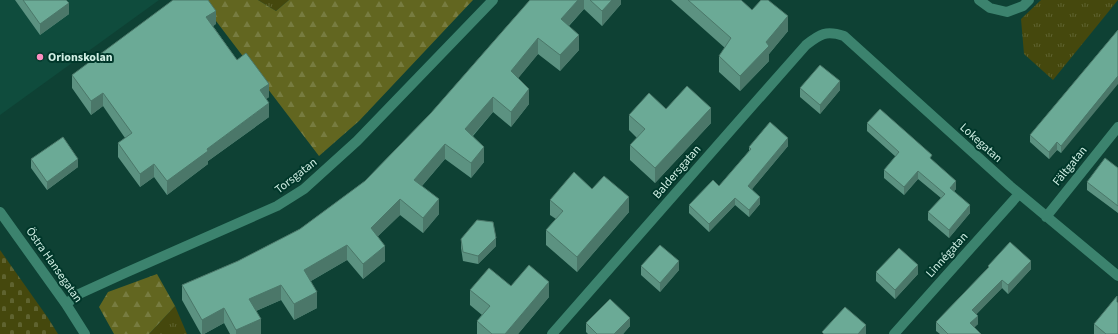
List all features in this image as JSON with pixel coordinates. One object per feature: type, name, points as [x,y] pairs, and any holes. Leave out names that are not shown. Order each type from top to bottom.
[{"type":"street","name":"Torsgatan","points":[[66,304],[80,294],[112,279],[277,206],[304,189],[357,141],[493,0]]},
{"type":"street","points":[[979,0],[990,8],[1008,12],[1023,6],[1029,0]]},
{"type":"street","name":"Lokegatan","points":[[826,33],[844,36],[1019,194],[1118,276]]},
{"type":"street","name":"Baldersgatan","points":[[552,334],[806,45],[820,35],[826,33]]},
{"type":"street","name":"Fältgatan","points":[[1046,217],[1117,132]]},
{"type":"street","name":"Linnégatan","points":[[894,334],[1019,194]]},
{"type":"street","name":"Östra Hansegatan","points":[[0,212],[66,304],[85,334]]},
{"type":"shaded area","name":"Orionskolan","points":[[0,0],[159,0],[0,115]]},
{"type":"green space","points":[[200,0],[258,0],[276,11],[289,0],[473,0],[359,121],[319,156]]},
{"type":"green space","points":[[258,0],[289,0],[276,11]]},
{"type":"green space","points":[[1041,0],[1118,0],[1053,80],[1024,54],[1021,19]]},
{"type":"green space","points":[[0,250],[48,318],[58,334],[0,334]]},
{"type":"green space","points":[[157,274],[175,306],[149,334],[114,334],[99,307],[108,292]]},
{"type":"green space","points":[[175,306],[187,334],[149,334]]},
{"type":"building","points":[[23,0],[66,0],[69,3],[40,24]]},
{"type":"building","points":[[173,0],[208,0],[216,11],[206,17],[237,60],[246,53],[269,84],[260,90],[269,103],[167,181],[154,164],[140,174],[118,143],[132,133],[103,93],[91,101],[72,75]]},
{"type":"building","points":[[530,0],[578,0],[561,19],[579,35],[560,55],[538,38],[511,71],[529,89],[511,112],[493,97],[465,129],[484,147],[471,163],[445,144],[414,180],[439,199],[423,218],[400,199],[371,228],[385,246],[363,264],[347,245],[304,270],[317,292],[294,304],[281,285],[249,299],[261,319],[236,330],[224,308],[202,320],[182,285],[238,261],[300,229],[365,181],[431,113]]},
{"type":"building","points":[[590,0],[612,0],[602,11]]},
{"type":"building","points":[[688,0],[741,0],[752,10],[761,0],[768,0],[788,16],[766,42],[769,46],[740,76],[719,56],[731,38]]},
{"type":"building","points":[[1118,30],[1118,76],[1061,146],[1057,142],[1049,152],[1030,135]]},
{"type":"building","points":[[820,65],[840,81],[820,105],[800,88]]},
{"type":"building","points":[[687,86],[711,108],[655,168],[630,145],[645,129],[629,115],[649,93],[666,109]]},
{"type":"building","points":[[880,109],[932,155],[930,158],[956,181],[950,188],[970,205],[949,230],[928,212],[945,194],[918,171],[904,187],[884,170],[899,152],[867,123]]},
{"type":"building","points":[[770,122],[788,138],[748,186],[760,197],[749,210],[735,198],[709,224],[689,205],[713,180],[719,186],[751,149],[749,147]]},
{"type":"building","points":[[63,137],[78,159],[47,182],[31,159]]},
{"type":"building","points":[[1105,158],[1118,168],[1118,206],[1087,182]]},
{"type":"building","points":[[574,172],[592,189],[604,176],[629,197],[577,257],[546,230],[563,211],[550,200]]},
{"type":"building","points":[[477,220],[493,222],[496,238],[478,256],[463,252],[461,239]]},
{"type":"building","points":[[1010,242],[1031,261],[1008,285],[1002,280],[972,310],[978,316],[970,323],[981,334],[948,334],[936,322],[989,267],[988,266]]},
{"type":"building","points":[[660,245],[679,261],[660,283],[641,266]]},
{"type":"building","points":[[899,248],[918,265],[895,290],[876,272]]},
{"type":"building","points":[[529,265],[549,282],[505,334],[492,334],[477,321],[490,306],[470,290],[489,268],[511,286]]},
{"type":"building","points":[[1117,296],[1118,334],[1106,334],[1094,324]]},
{"type":"building","points":[[610,299],[630,318],[614,334],[597,334],[586,323]]},
{"type":"building","points":[[845,307],[866,325],[858,334],[824,334],[822,332]]},
{"type":"place","name":"Orionskolan","points":[[40,57]]}]
